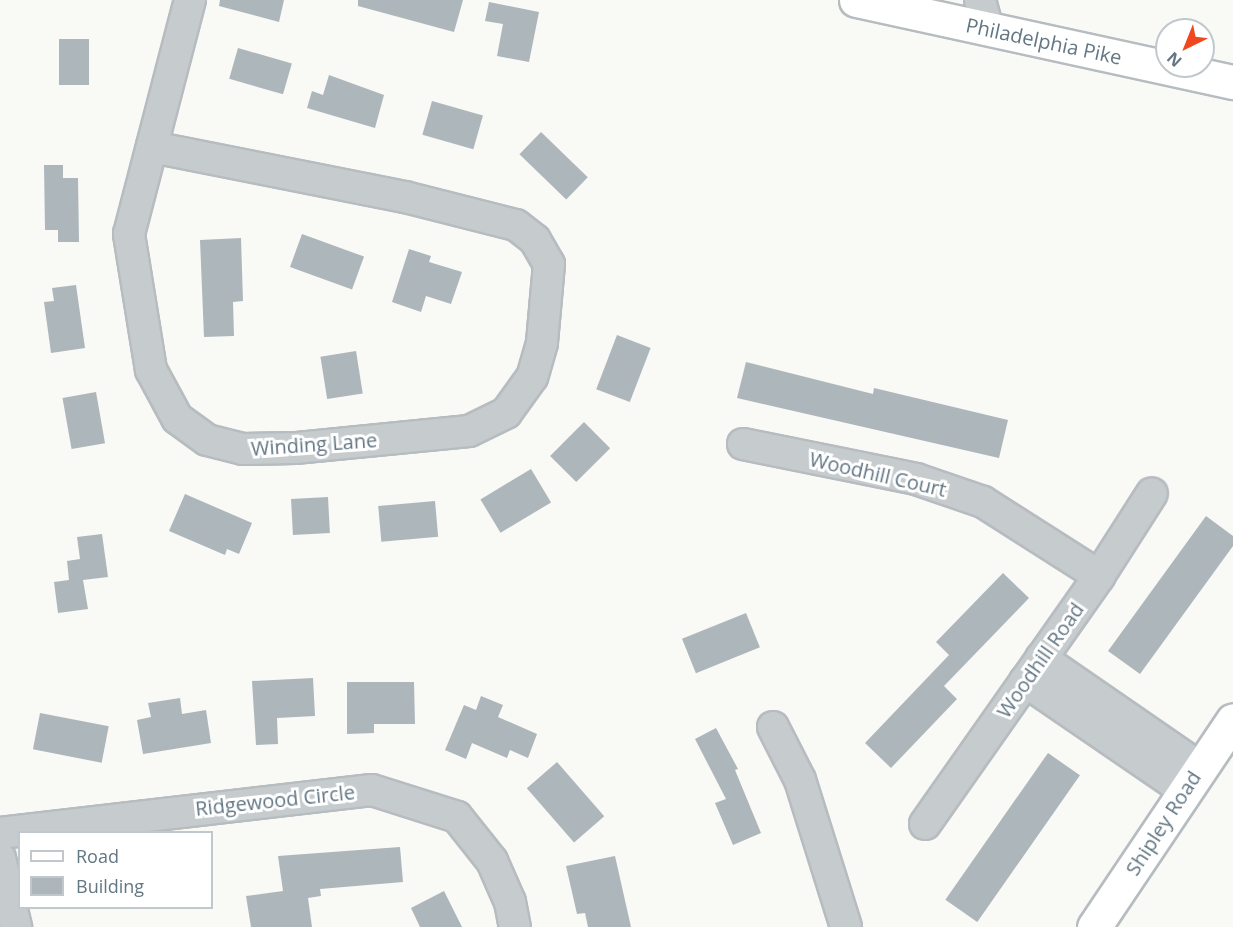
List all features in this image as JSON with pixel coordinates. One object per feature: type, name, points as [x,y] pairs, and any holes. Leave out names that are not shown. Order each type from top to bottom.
[{"type":"main road","name":"Philadelphia Pike","points":[[856,0],[984,14],[1233,82]]},
{"type":"main road","name":"Shipley Road","points":[[1094,927],[1191,778],[1233,720]]},
{"type":"street","name":"Winding Lane","points":[[152,147],[405,197],[516,225],[535,240],[549,264],[542,343],[532,377],[506,413],[469,430],[295,448],[243,449],[207,440],[177,418],[151,370],[129,234],[190,0]]},
{"type":"street","name":"Woodhill Court","points":[[743,444],[916,478],[983,501],[1098,576]]},
{"type":"street","name":"Woodhill Road","points":[[925,824],[1098,576],[1152,493]]},
{"type":"street","points":[[1033,670],[1191,778]]},
{"type":"street","points":[[773,727],[800,780],[846,927]]},
{"type":"street","name":"Ridgewood Circle","points":[[0,833],[372,789],[457,817],[492,861],[510,902],[515,927]]},
{"type":"street","points":[[0,858],[16,927]]},
{"type":"building","points":[[220,0],[284,0],[279,22],[219,6]]},
{"type":"building","points":[[358,0],[463,0],[454,32],[358,6]]},
{"type":"building","points":[[489,2],[539,12],[529,62],[497,56],[503,24],[485,21]]},
{"type":"building","points":[[59,39],[89,39],[89,85],[59,85]]},
{"type":"building","points":[[238,48],[292,63],[283,94],[229,79]]},
{"type":"building","points":[[329,75],[384,95],[375,128],[307,108],[312,91],[323,95]]},
{"type":"building","points":[[432,101],[483,116],[473,149],[422,135]]},
{"type":"building","points":[[541,132],[588,177],[566,199],[519,154]]},
{"type":"building","points":[[44,165],[63,165],[63,178],[78,178],[79,242],[58,242],[58,230],[45,230]]},
{"type":"building","points":[[302,234],[364,257],[352,289],[290,267]]},
{"type":"building","points":[[241,238],[243,301],[233,302],[234,336],[204,337],[200,240]]},
{"type":"building","points":[[409,249],[431,256],[429,262],[462,272],[451,304],[426,296],[421,312],[392,302]]},
{"type":"building","points":[[76,285],[85,348],[51,353],[44,302],[54,301],[52,288]]},
{"type":"building","points":[[617,335],[651,348],[630,402],[596,389]]},
{"type":"building","points":[[356,351],[363,393],[327,399],[320,357]]},
{"type":"building","points":[[746,362],[873,394],[874,388],[1008,420],[999,458],[737,398]]},
{"type":"building","points":[[96,392],[105,443],[72,449],[63,398]]},
{"type":"building","points":[[584,422],[610,448],[576,482],[550,456]]},
{"type":"building","points":[[531,469],[551,502],[501,533],[480,499]]},
{"type":"building","points":[[185,494],[252,523],[239,554],[227,549],[225,555],[169,531]]},
{"type":"building","points":[[328,497],[330,533],[293,535],[291,499]]},
{"type":"building","points":[[435,501],[438,537],[381,542],[378,506]]},
{"type":"building","points":[[1206,516],[1233,536],[1233,546],[1140,674],[1108,651]]},
{"type":"building","points":[[102,534],[108,577],[83,580],[88,609],[58,613],[54,582],[69,580],[67,561],[80,559],[77,537]]},
{"type":"building","points":[[1003,573],[1029,598],[944,686],[957,699],[891,768],[865,743],[949,655],[936,642]]},
{"type":"building","points":[[746,613],[760,647],[696,673],[682,639]]},
{"type":"building","points":[[313,678],[315,716],[277,718],[278,744],[256,745],[252,681]]},
{"type":"building","points":[[347,682],[414,682],[415,724],[374,724],[374,733],[347,734]]},
{"type":"building","points":[[481,696],[503,705],[498,717],[537,734],[528,758],[510,750],[507,758],[472,743],[466,759],[445,750],[464,705],[476,710]]},
{"type":"building","points":[[180,698],[182,714],[206,710],[211,743],[143,754],[137,720],[151,717],[148,703]]},
{"type":"building","points":[[40,713],[109,726],[102,763],[33,749]]},
{"type":"building","points":[[716,728],[738,769],[735,770],[761,833],[733,845],[715,803],[726,799],[695,739]]},
{"type":"building","points":[[1048,753],[1080,775],[977,922],[945,900]]},
{"type":"building","points":[[557,762],[604,816],[574,843],[527,788]]},
{"type":"building","points":[[400,847],[403,882],[320,889],[321,896],[308,898],[312,927],[251,927],[246,896],[283,891],[278,856]]},
{"type":"building","points":[[615,856],[631,927],[588,927],[585,913],[577,914],[566,866]]},
{"type":"building","points":[[444,891],[462,927],[420,927],[411,908]]}]
